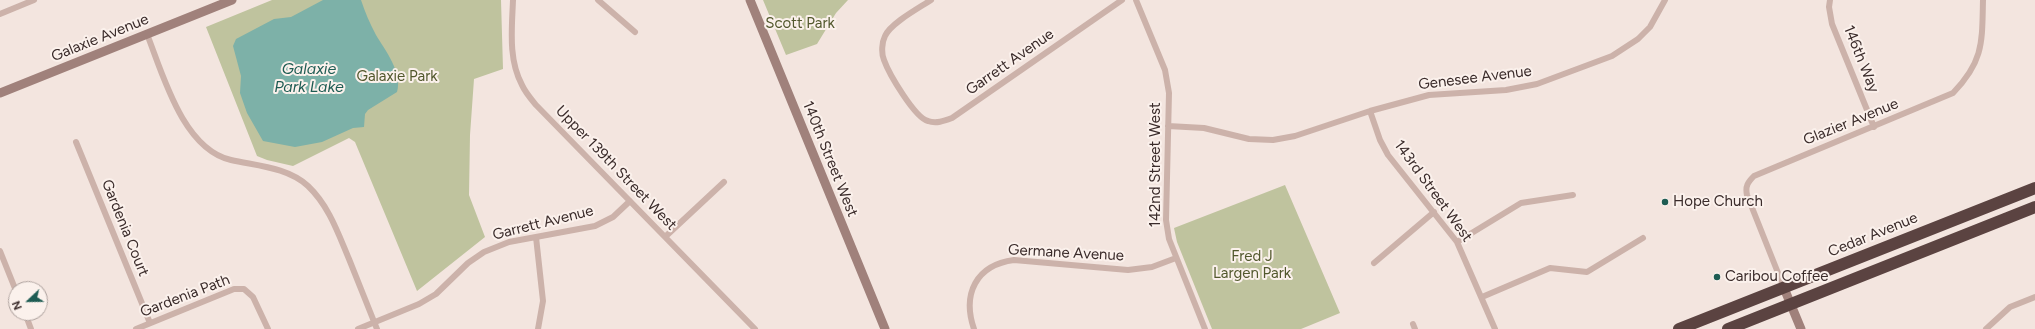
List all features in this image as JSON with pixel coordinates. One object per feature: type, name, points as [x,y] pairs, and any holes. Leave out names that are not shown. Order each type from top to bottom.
[{"type":"highway","name":"Cedar Avenue","points":[[1679,329],[2035,188]]},
{"type":"highway","points":[[1728,329],[2035,207]]},
{"type":"street","points":[[0,14],[34,0]]},
{"type":"street","name":"Galaxie Avenue","points":[[0,93],[232,0]]},
{"type":"street","name":"Upper 139th Street West","points":[[513,0],[512,51],[515,70],[522,85],[536,105],[755,329]]},
{"type":"street","points":[[598,0],[635,32]]},
{"type":"street","name":"140th Street West","points":[[750,0],[885,329]]},
{"type":"street","name":"Garrett Avenue","points":[[931,0],[894,25],[885,35],[882,47],[883,59],[911,107],[918,116],[928,121],[940,122],[952,118],[1122,0]]},
{"type":"street","name":"142nd Street West","points":[[1136,0],[1165,70],[1169,93],[1166,220],[1169,239],[1205,329]]},
{"type":"street","name":"Genesee Avenue","points":[[1168,126],[1204,128],[1248,139],[1273,140],[1294,136],[1370,111],[1429,95],[1506,90],[1538,84],[1612,56],[1638,39],[1650,26],[1665,0]]},
{"type":"street","name":"146th Way","points":[[1830,0],[1829,7],[1832,24],[1874,127]]},
{"type":"street","name":"Glazier Avenue","points":[[1784,288],[1747,195],[1746,189],[1748,182],[1754,176],[1954,93],[1970,75],[1978,59],[1982,42],[1983,0]]},
{"type":"street","points":[[146,34],[180,115],[198,140],[212,152],[229,160],[272,168],[290,174],[307,185],[320,199],[332,219],[377,329]]},
{"type":"street","name":"143rd Street West","points":[[1370,111],[1380,140],[1388,155],[1457,242],[1495,329]]},
{"type":"street","name":"Gardenia Court","points":[[76,142],[150,323]]},
{"type":"street","points":[[665,237],[724,182]]},
{"type":"street","points":[[1457,242],[1521,203],[1573,195]]},
{"type":"street","name":"Garrett Avenue","points":[[358,329],[419,304],[436,294],[468,262],[484,252],[509,242],[595,226],[613,217],[630,201]]},
{"type":"street","points":[[1374,262],[1434,212]]},
{"type":"street","points":[[536,237],[543,301],[538,329]]},
{"type":"street","points":[[1482,297],[1550,268],[1587,272],[1643,238]]},
{"type":"street","points":[[0,252],[12,281]]},
{"type":"street","name":"Germane Avenue","points":[[974,329],[968,306],[973,284],[989,267],[1001,262],[1014,260],[1128,270],[1152,267],[1176,258]]},
{"type":"street","points":[[1784,288],[1801,329]]},
{"type":"street","name":"Gardenia Path","points":[[136,329],[234,289],[244,289],[253,297],[268,329]]},
{"type":"street","points":[[1986,329],[2010,307],[2035,297]]},
{"type":"green space","name":"Galaxie Park","points":[[272,0],[501,0],[503,69],[474,79],[470,135],[469,195],[485,237],[417,291],[355,142],[349,138],[293,166],[257,156],[206,27]]},
{"type":"green space","name":"Scott Park","points":[[763,0],[848,0],[836,13],[817,44],[786,55]]},
{"type":"green space","name":"Fred J Largen Park","points":[[1285,185],[1340,313],[1301,329],[1212,329],[1177,242],[1174,228]]},
{"type":"water","name":"Galaxie Park Lake","points":[[323,0],[361,0],[372,27],[392,62],[398,77],[397,92],[368,110],[365,114],[364,127],[353,128],[322,142],[295,147],[263,141],[247,113],[240,93],[241,76],[233,46],[236,39],[274,19],[291,17]]},
{"type":"place","name":"Hope Church","points":[[1665,202]]},
{"type":"place","name":"Caribou Coffee","points":[[1717,277]]}]
